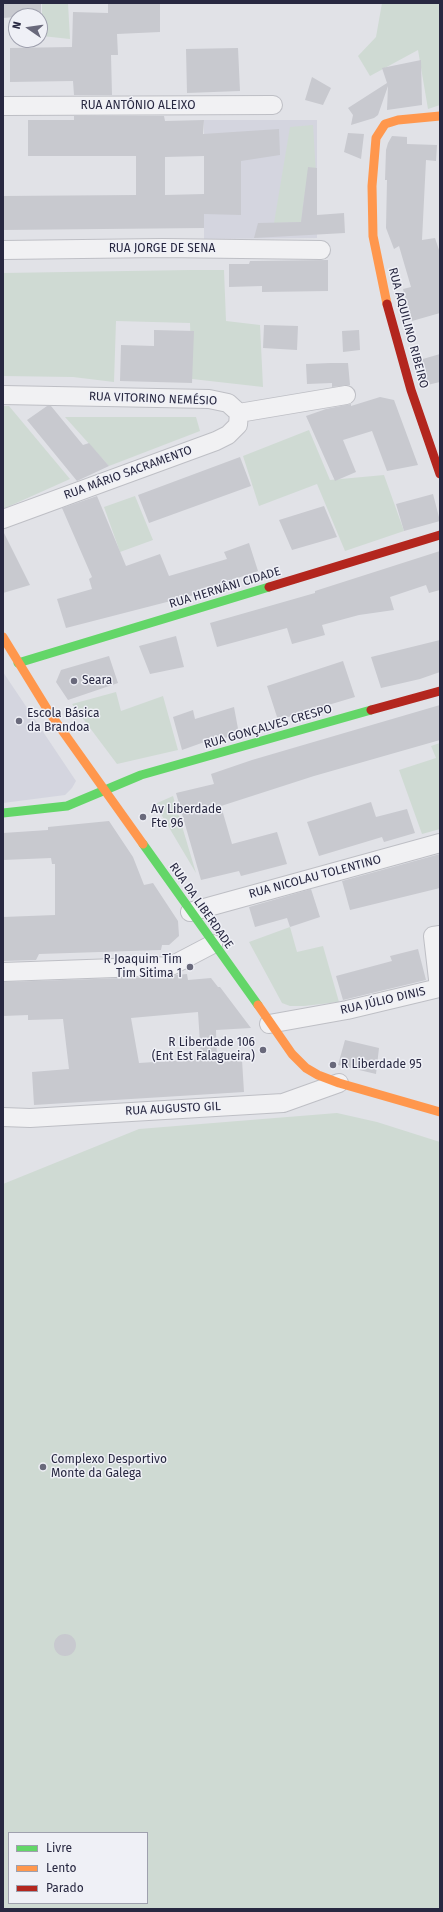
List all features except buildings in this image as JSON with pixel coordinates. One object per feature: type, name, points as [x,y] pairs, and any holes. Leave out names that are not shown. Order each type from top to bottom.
[{"type":"street","name":"RUA ANTÓNIO ALEIXO","points":[[3,106],[273,105]]},
{"type":"street","name":"RUA AQUILINO RIBEIRO","points":[[440,116],[398,120],[385,124],[376,138],[372,186],[373,236],[387,306],[411,390],[440,474]]},
{"type":"street","name":"RUA JORGE DE SENA","points":[[3,250],[162,248],[321,250]]},
{"type":"street","name":"RUA VITORINO NEMÉSIO","points":[[3,395],[209,399],[228,403],[239,412]]},
{"type":"street","points":[[239,412],[346,395]]},
{"type":"street","name":"RUA MÁRIO SACRAMENTO","points":[[3,519],[216,441],[228,435],[238,426],[239,412]]},
{"type":"street","name":"RUA HERNÂNI CIDADE","points":[[18,663],[440,535]]},
{"type":"street","name":"RUA DA LIBERDADE","points":[[3,637],[49,712],[269,1024],[292,1054],[306,1068],[318,1075],[339,1083],[440,1112]]},
{"type":"street","name":"RUA GONÇALVES CRESPO","points":[[3,813],[67,806],[141,775],[440,691]]},
{"type":"street","name":"RUA NICOLAU TOLENTINO","points":[[190,912],[440,843]]},
{"type":"street","name":"RUA JÚLIO DINIS","points":[[269,1024],[347,1010],[439,988],[433,936],[440,935]]},
{"type":"street","points":[[3,972],[171,966],[213,944]]},
{"type":"street","name":"RUA AUGUSTO GIL","points":[[3,1116],[30,1118],[283,1103],[339,1083]]},
{"type":"shaded area","points":[[42,3],[68,3],[70,39],[48,37],[48,8],[42,8]]},
{"type":"shaded area","points":[[382,3],[440,3],[440,105],[428,109],[418,50],[370,76],[358,56],[376,37]]},
{"type":"shaded area","points":[[204,120],[317,120],[317,238],[204,239]]},
{"type":"shaded area","points":[[313,125],[317,191],[305,192],[301,222],[274,223],[290,127]]},
{"type":"shaded area","points":[[224,270],[226,321],[260,325],[263,387],[192,379],[190,323],[116,321],[114,382],[73,377],[3,376],[3,273]]},
{"type":"shaded area","points":[[3,406],[9,406],[70,479],[3,509]]},
{"type":"shaded area","points":[[65,417],[196,417],[200,431],[109,466]]},
{"type":"shaded area","points":[[309,430],[330,480],[384,475],[404,531],[345,551],[317,484],[259,506],[243,456]]},
{"type":"shaded area","points":[[135,496],[153,540],[120,552],[104,507]]},
{"type":"shaded area","name":"Escola Básica da Brandoa","points":[[3,672],[76,781],[65,795],[3,803]]},
{"type":"shaded area","points":[[116,692],[121,711],[163,696],[178,750],[117,764],[72,704]]},
{"type":"shaded area","points":[[440,743],[440,829],[422,834],[399,770],[436,758],[431,746]]},
{"type":"shaded area","points":[[173,796],[196,873],[155,804]]},
{"type":"shaded area","points":[[290,927],[297,952],[323,946],[339,1002],[304,1006],[290,1006],[282,1003],[249,942]]},
{"type":"shaded area","points":[[337,1113],[377,1122],[440,1142],[440,1909],[3,1909],[3,1184],[139,1129]]},
{"type":"traffic: fast","points":[[18,663],[269,587]]},
{"type":"traffic: fast","points":[[3,813],[67,806],[141,775],[371,710]]},
{"type":"traffic: fast","points":[[143,844],[258,1005]]},
{"type":"traffic: slow","points":[[387,304],[373,236],[372,186],[376,138],[385,124],[398,120],[440,116]]},
{"type":"traffic: slow","points":[[3,637],[49,712],[143,844]]},
{"type":"traffic: slow","points":[[258,1005],[292,1054],[306,1068],[318,1075],[339,1083],[440,1112]]},
{"type":"traffic: jam","points":[[387,304],[411,390],[440,474]]},
{"type":"traffic: jam","points":[[269,587],[440,535]]},
{"type":"traffic: jam","points":[[371,710],[440,691]]},
{"type":"place","name":"Seara","points":[[74,681]]},
{"type":"place","name":"Escola Básica da Brandoa","points":[[19,721]]},
{"type":"place","name":"Av Liberdade Fte 96","points":[[143,817]]},
{"type":"place","name":"R Joaquim Tim Tim Sitima 1","points":[[190,967]]},
{"type":"place","name":"R Liberdade 106 (Ent Est Falagueira)","points":[[263,1050]]},
{"type":"place","name":"R Liberdade 95","points":[[333,1065]]},
{"type":"place","name":"Complexo Desportivo Monte da Galega","points":[[43,1467]]}]
